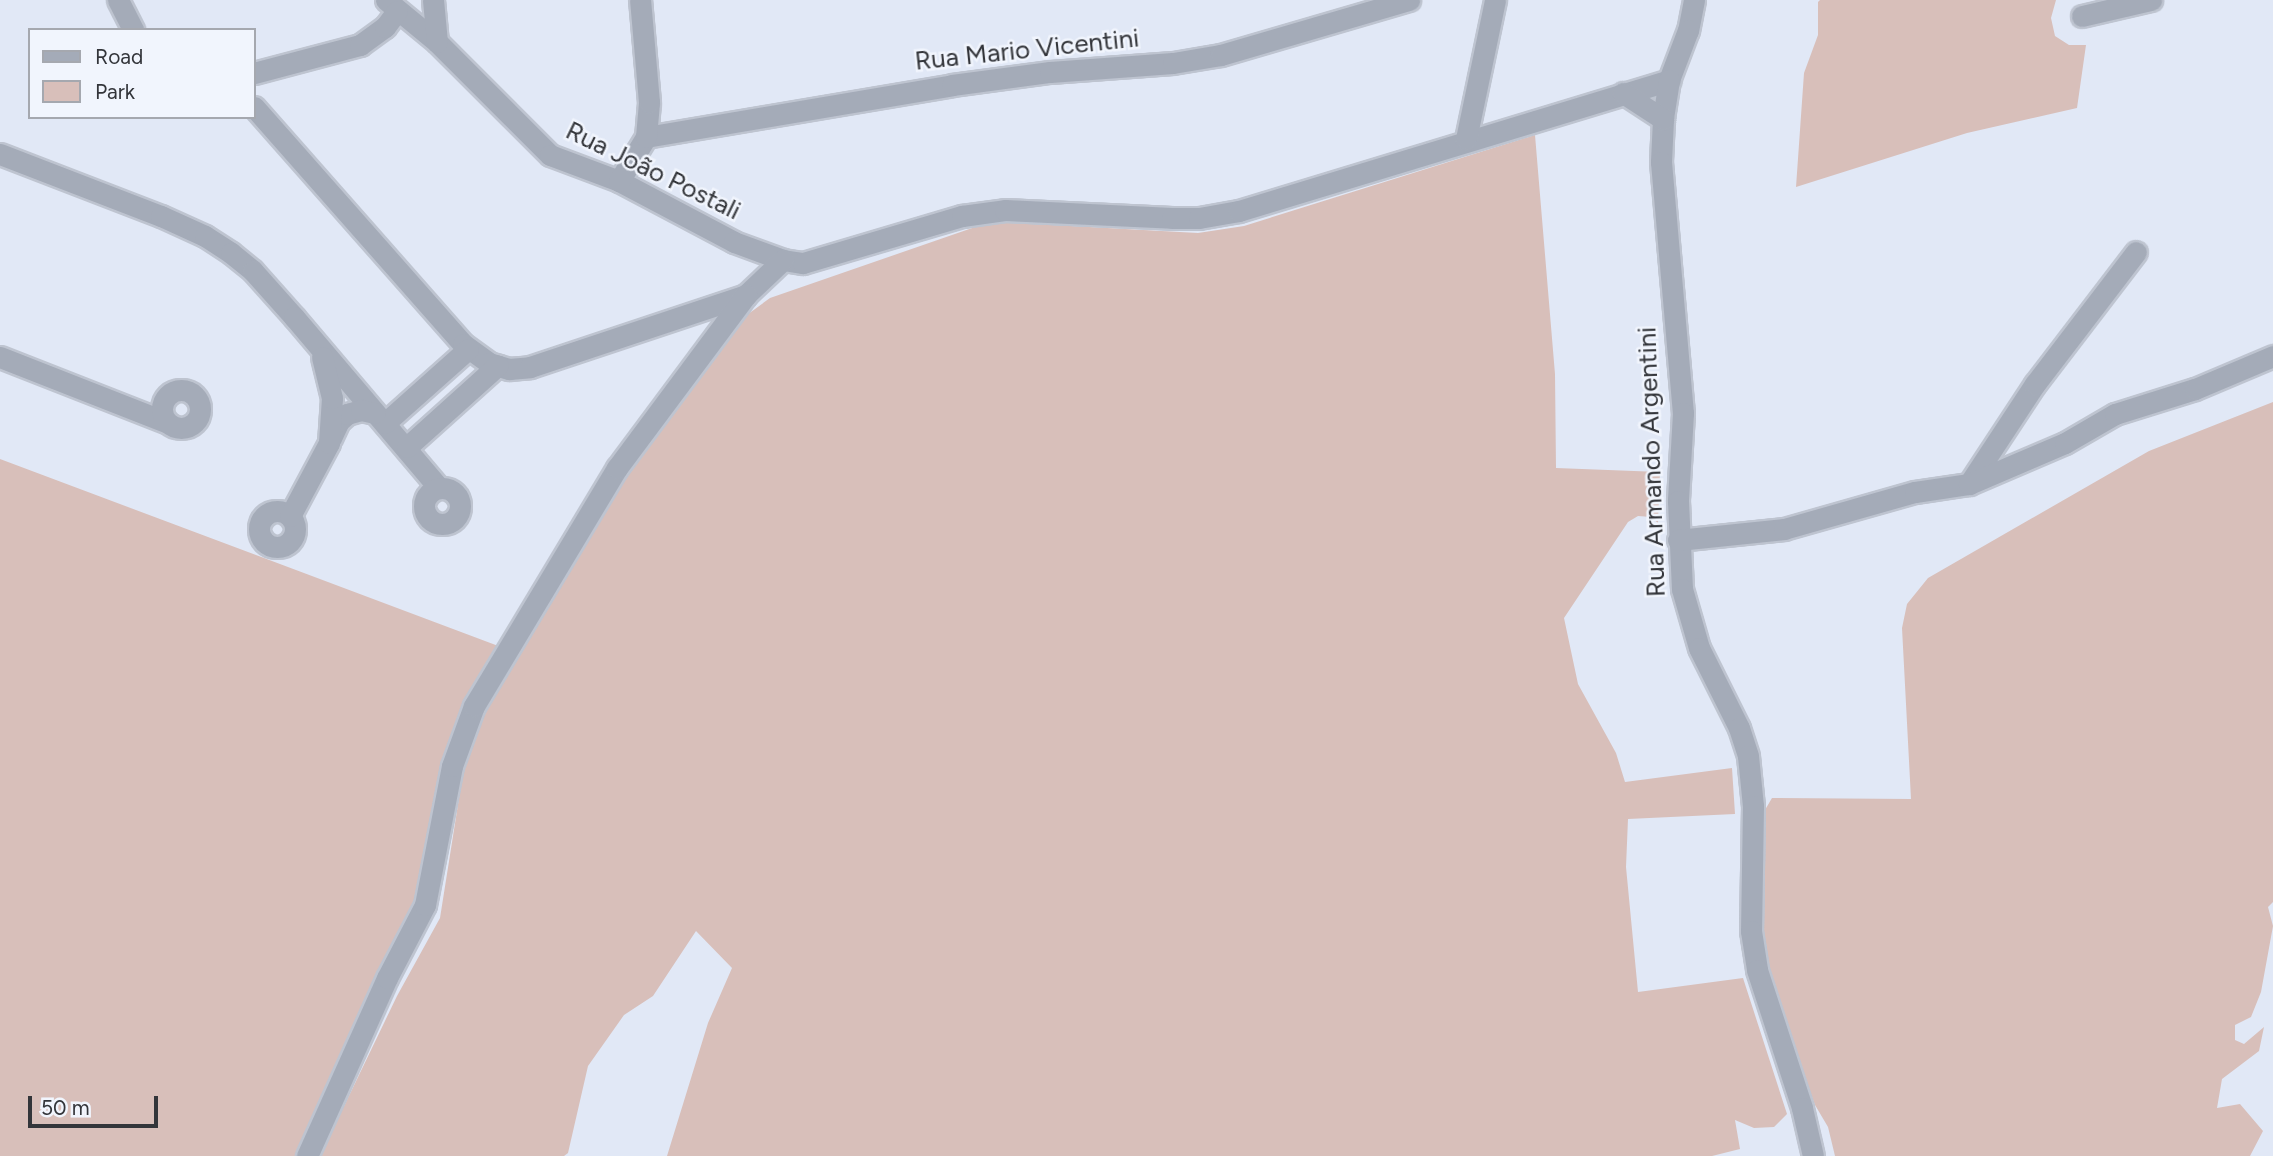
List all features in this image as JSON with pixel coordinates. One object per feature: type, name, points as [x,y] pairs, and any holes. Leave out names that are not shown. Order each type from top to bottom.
[{"type":"street","points":[[118,0],[132,28]]},
{"type":"street","points":[[433,0],[437,42]]},
{"type":"street","points":[[620,181],[646,137],[649,102],[640,0]]},
{"type":"street","name":"Rua Mario Vicentini","points":[[646,137],[952,85],[1220,55],[1409,0]]},
{"type":"street","points":[[1466,139],[1495,0]]},
{"type":"street","name":"Rua Armando Argentini","points":[[1694,0],[1688,30],[1669,80],[1663,119],[1661,163],[1683,413],[1678,540],[1682,589],[1699,648],[1739,728],[1748,756],[1753,806],[1751,931],[1757,971],[1802,1108],[1813,1156]]},
{"type":"street","points":[[2082,16],[2151,0]]},
{"type":"street","points":[[256,72],[360,45],[385,27],[391,6]]},
{"type":"street","name":"Rua João Postali","points":[[391,6],[437,42],[510,119],[550,155],[620,181],[734,242],[783,260]]},
{"type":"street","points":[[307,1156],[387,978],[425,905],[453,766],[474,706],[604,488],[746,295],[783,260],[803,263],[962,216],[1005,210],[1199,218],[1239,211],[1466,139],[1669,80]]},
{"type":"street","points":[[1623,93],[1663,119]]},
{"type":"street","points":[[256,109],[468,349],[475,356],[498,365],[509,369],[541,365],[746,295]]},
{"type":"street","points":[[0,153],[205,236],[253,271],[407,447],[439,488]]},
{"type":"street","points":[[1969,484],[2035,384],[2136,252]]},
{"type":"street","points":[[319,349],[332,398],[329,443]]},
{"type":"street","points":[[380,418],[468,349]]},
{"type":"street","points":[[1678,540],[1784,529],[1915,492],[1969,484],[2065,443],[2115,414],[2195,389],[2273,356]]},
{"type":"street","points":[[0,357],[168,423]]},
{"type":"street","points":[[407,447],[498,365]]},
{"type":"street","points":[[290,516],[339,421],[347,414],[361,410],[380,418]]},
{"type":"green space","points":[[1820,0],[2056,0],[2051,18],[2055,36],[2069,45],[2086,45],[2077,108],[1967,133],[1796,187],[1804,73],[1818,35]]},
{"type":"green space","points":[[1535,135],[1555,374],[1556,468],[1660,472],[1658,523],[1651,517],[1638,516],[1628,522],[1564,618],[1578,684],[1616,753],[1625,782],[1732,768],[1735,814],[1628,819],[1626,867],[1638,992],[1743,978],[1787,1114],[1774,1127],[1754,1128],[1735,1120],[1740,1149],[1712,1156],[667,1156],[708,1023],[732,968],[696,931],[653,996],[624,1015],[588,1066],[568,1153],[564,1156],[320,1156],[397,996],[440,918],[466,754],[483,715],[607,504],[744,317],[770,298],[978,226],[1000,222],[1198,233],[1244,226]]},
{"type":"green space","points":[[2273,402],[2273,902],[2268,907],[2273,926],[2261,992],[2251,1017],[2235,1025],[2235,1040],[2244,1044],[2264,1027],[2259,1051],[2222,1079],[2217,1108],[2240,1104],[2263,1131],[2250,1156],[1835,1156],[1828,1127],[1815,1105],[1771,986],[1760,939],[1762,815],[1772,798],[1911,799],[1902,628],[1907,604],[1928,578],[2149,451]]},
{"type":"green space","points":[[0,459],[501,647],[447,751],[434,801],[419,891],[406,925],[300,1156],[0,1156]]}]
